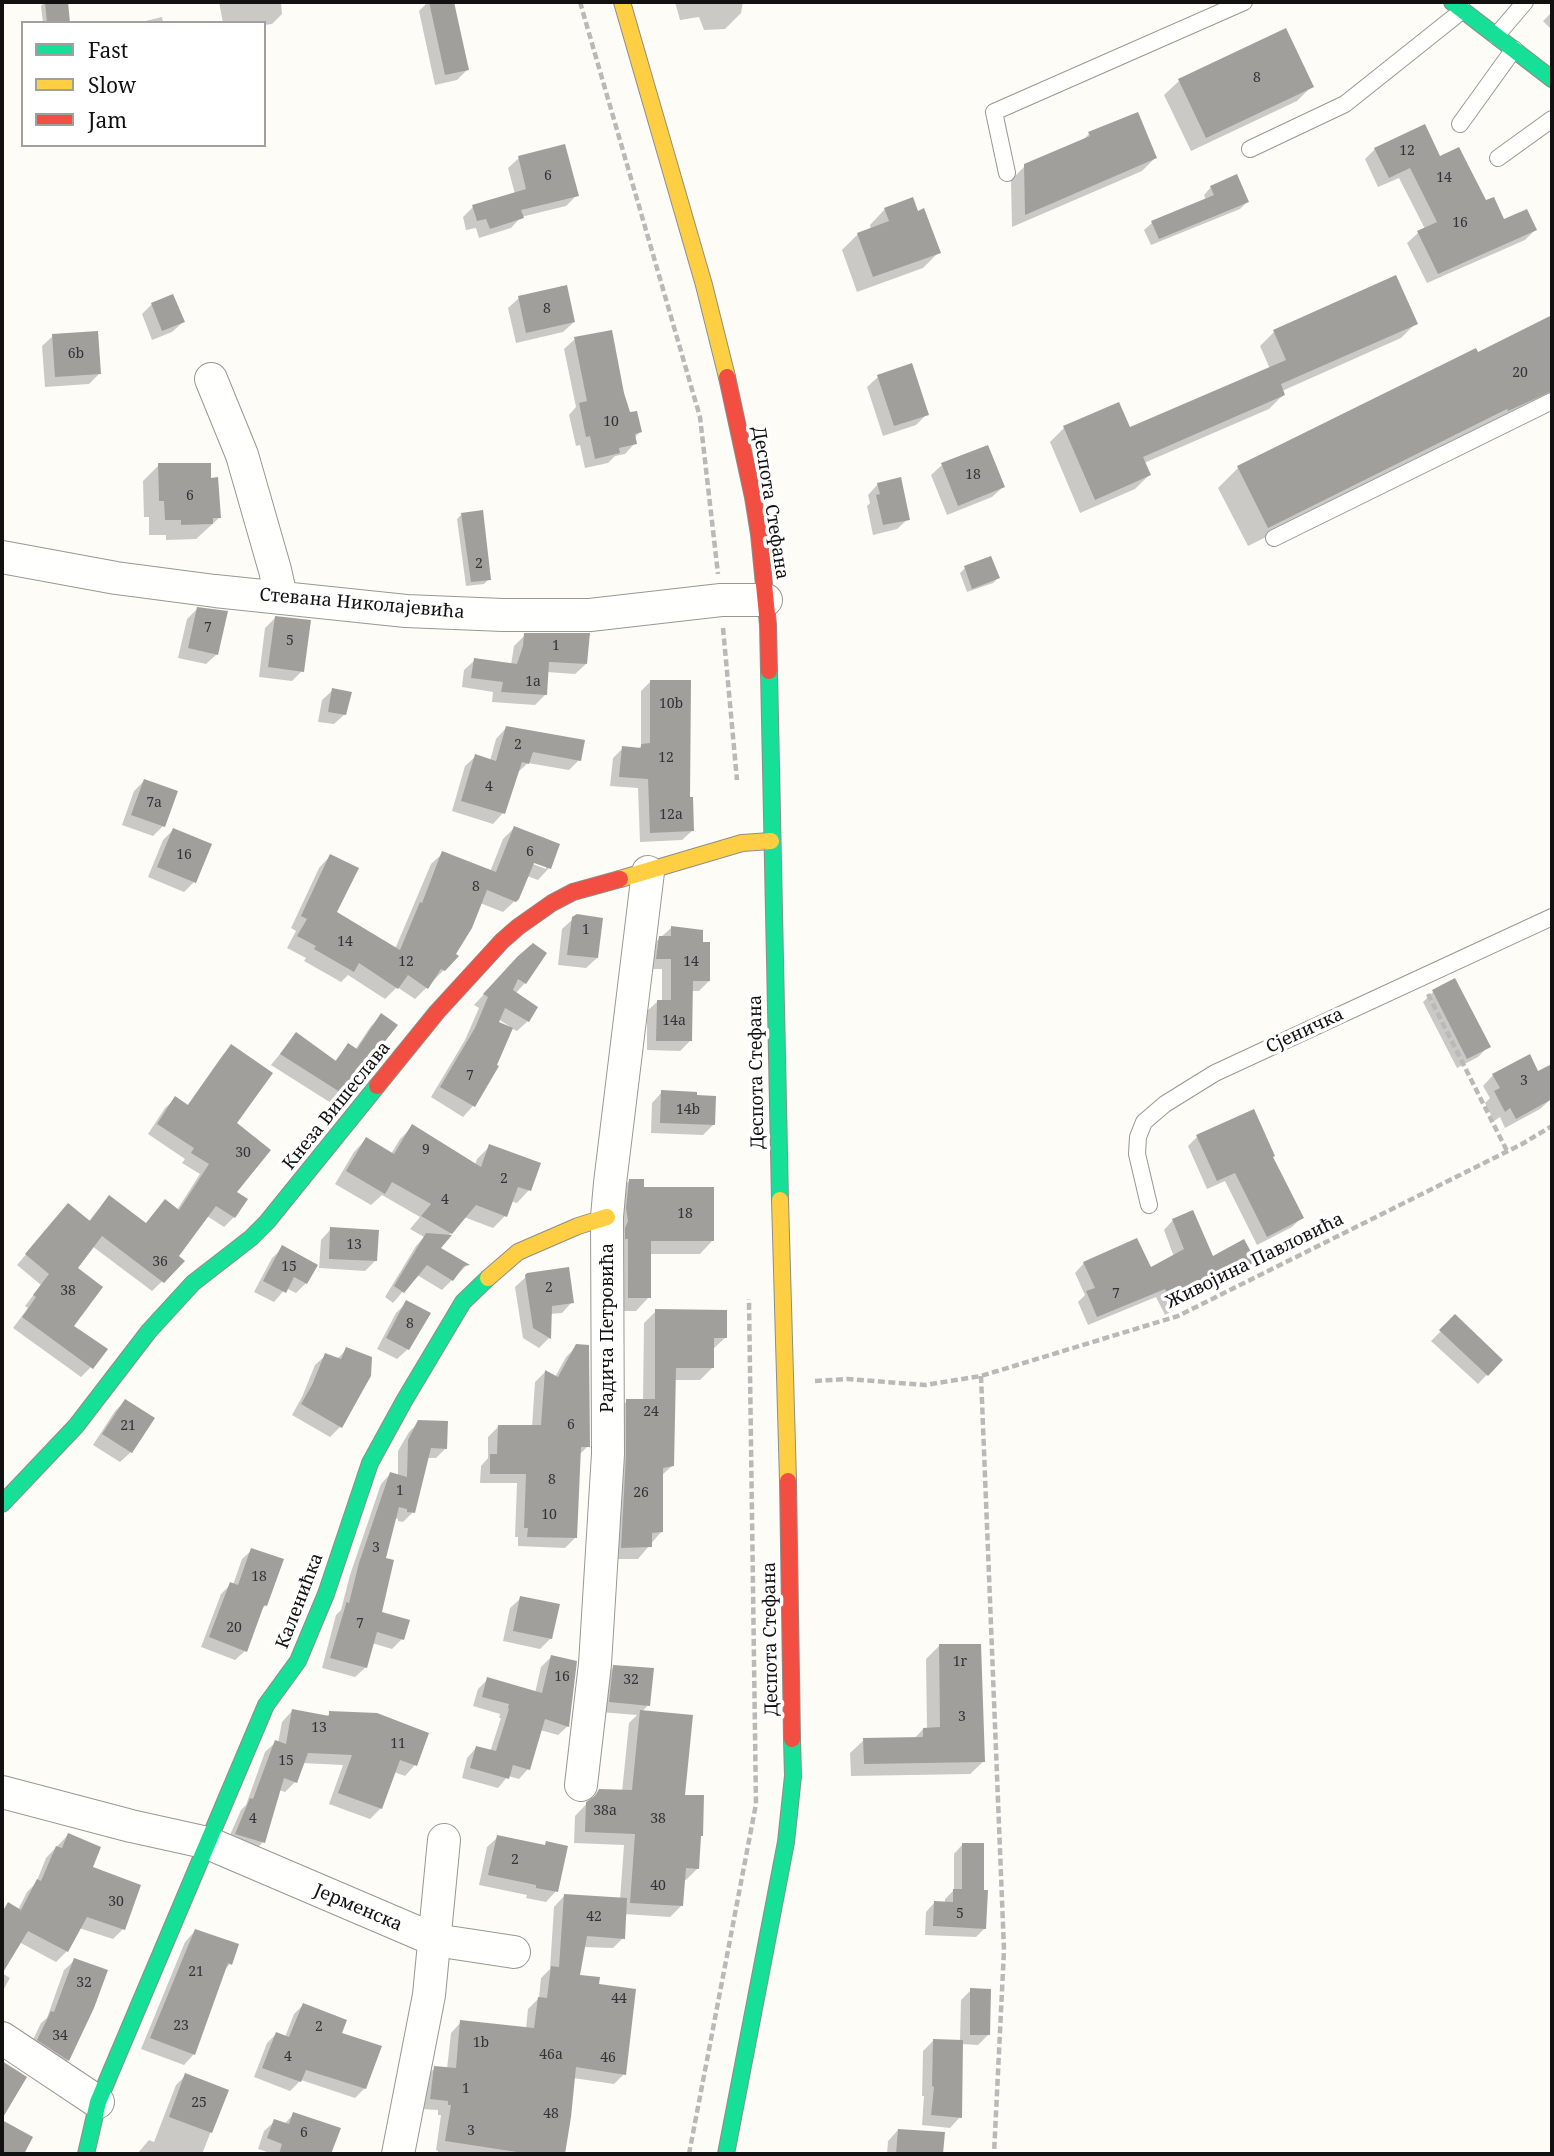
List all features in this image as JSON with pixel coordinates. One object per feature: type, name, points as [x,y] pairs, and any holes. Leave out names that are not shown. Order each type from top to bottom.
[{"type":"main road","name":"Деспота Стефана","points":[[622,2],[704,285],[727,375],[754,497],[766,600],[786,1384],[793,1790],[726,2154]]},
{"type":"main road","points":[[1458,6],[1552,79]]},
{"type":"main road","name":"Кнеза Вишеслава","points":[[2,1504],[76,1426],[149,1331],[193,1283],[251,1238],[267,1222],[438,1012],[502,942],[552,903],[573,892],[742,843],[771,841]]},
{"type":"main road","name":"Каленићка","points":[[86,2154],[98,2102],[267,1705],[298,1661],[326,1594],[370,1463],[439,1339],[463,1302],[518,1252],[544,1239],[607,1217]]},
{"type":"street","points":[[211,379],[242,455],[281,597]]},
{"type":"street","name":"Стевана Николајевића","points":[[2,557],[116,578],[406,611],[590,615],[721,600],[766,600]]},
{"type":"street","name":"Радича Петровића","points":[[581,1785],[595,1664],[608,1454],[607,1217],[648,872]]},
{"type":"street","name":"Јерменска","points":[[2,1792],[208,1843],[435,1940],[514,1952]]},
{"type":"street","points":[[398,2154],[429,1994],[444,1840]]},
{"type":"street","points":[[2,2038],[98,2102]]},
{"type":"lane","points":[[1007,173],[994,112],[1244,2]]},
{"type":"lane","points":[[1496,36],[1525,2]]},
{"type":"lane","points":[[1250,149],[1345,104],[1458,6]]},
{"type":"lane","points":[[1460,124],[1514,49]]},
{"type":"lane","points":[[1498,158],[1552,119]]},
{"type":"lane","points":[[1274,537],[1552,401]]},
{"type":"lane","name":"Сјеничка","points":[[1149,1205],[1137,1154],[1138,1137],[1144,1122],[1165,1104],[1215,1073],[1552,917]]},
{"type":"path","points":[[580,2],[700,417],[721,600],[737,789]]},
{"type":"path","points":[[1419,978],[1507,1151]]},
{"type":"path","name":"Живојина Павловића","points":[[786,1384],[848,1379],[925,1385],[981,1376],[1178,1316],[1552,1126]]},
{"type":"path","points":[[689,2154],[756,1804],[748,1289]]},
{"type":"path","points":[[981,1376],[1004,1950],[994,2154]]},
{"type":"building","points":[[45,2],[68,2],[70,21],[47,21]]},
{"type":"building","points":[[429,2],[454,2],[469,70],[445,75]]},
{"type":"building","points":[[1286,28],[1314,87],[1206,138],[1178,79]]},
{"type":"building","points":[[1138,112],[1157,158],[1025,215],[1024,164],[1090,136],[1088,132]]},
{"type":"building","points":[[1425,124],[1440,156],[1459,147],[1486,200],[1494,197],[1504,219],[1527,209],[1537,230],[1438,274],[1417,231],[1437,222],[1410,168],[1389,178],[1374,148]]},
{"type":"building","points":[[565,144],[579,196],[521,210],[524,218],[490,229],[486,219],[477,221],[472,205],[526,189],[518,156]]},
{"type":"building","points":[[1237,174],[1249,202],[1159,239],[1151,221],[1214,195],[1210,186]]},
{"type":"building","points":[[913,197],[918,211],[924,208],[941,253],[873,277],[857,233],[889,221],[884,208]]},
{"type":"building","points":[[1396,275],[1418,324],[1281,384],[1285,395],[1143,457],[1151,475],[1095,500],[1063,426],[1119,402],[1130,427],[1286,360],[1273,330]]},
{"type":"building","points":[[567,285],[575,322],[526,333],[518,296]]},
{"type":"building","points":[[173,294],[185,322],[162,331],[151,303]]},
{"type":"building","points":[[1552,315],[1552,391],[1508,411],[1507,409],[1268,528],[1237,466],[1476,348],[1478,352]]},
{"type":"building","points":[[612,330],[624,393],[630,412],[637,411],[642,432],[635,434],[637,444],[619,448],[620,453],[595,459],[590,436],[586,437],[579,403],[587,401],[574,337]]},
{"type":"building","points":[[98,331],[101,374],[55,377],[52,334]]},
{"type":"building","points":[[912,363],[929,415],[894,426],[877,375]]},
{"type":"building","points":[[988,445],[1005,487],[958,506],[941,463]]},
{"type":"building","points":[[158,463],[211,463],[211,478],[218,477],[221,518],[213,518],[213,524],[181,525],[181,520],[165,520],[164,501],[159,501]]},
{"type":"building","points":[[901,477],[910,520],[883,525],[876,495],[880,494],[877,483]]},
{"type":"building","points":[[483,510],[491,580],[471,582],[461,513]]},
{"type":"building","points":[[991,556],[1000,578],[972,589],[964,566]]},
{"type":"building","points":[[197,607],[228,611],[218,655],[188,648]]},
{"type":"building","points":[[275,616],[311,620],[304,672],[268,667]]},
{"type":"building","points":[[524,633],[590,633],[587,664],[549,662],[547,695],[501,692],[503,682],[471,678],[474,658],[517,664]]},
{"type":"building","points":[[650,680],[691,680],[690,797],[693,797],[694,831],[650,833],[648,779],[619,777],[622,746],[641,748],[641,744],[650,743]]},
{"type":"building","points":[[332,688],[352,692],[346,715],[328,712]]},
{"type":"building","points":[[506,726],[585,740],[581,761],[533,752],[529,764],[522,762],[505,814],[461,801],[475,754],[496,761]]},
{"type":"building","points":[[144,779],[178,791],[165,827],[131,815]]},
{"type":"building","points":[[514,826],[560,844],[551,869],[534,863],[516,902],[487,890],[472,928],[456,954],[459,956],[445,971],[441,969],[428,989],[408,975],[398,989],[359,963],[354,972],[297,936],[307,919],[301,916],[330,854],[359,868],[337,912],[400,950],[442,851],[496,872]]},
{"type":"building","points":[[173,828],[212,844],[196,883],[157,867]]},
{"type":"building","points":[[577,914],[603,918],[598,958],[567,955],[572,917]]},
{"type":"building","points":[[671,926],[703,930],[703,942],[710,942],[710,981],[693,981],[692,1041],[656,1041],[657,1000],[671,1000],[671,959],[656,959],[659,936],[671,936]]},
{"type":"building","points":[[533,943],[547,953],[526,984],[518,979],[513,990],[538,1007],[529,1022],[505,1008],[499,1022],[513,1028],[497,1065],[499,1066],[475,1107],[440,1087],[475,1028],[488,997],[483,994]]},
{"type":"building","points":[[1455,978],[1491,1047],[1467,1059],[1432,990]]},
{"type":"building","points":[[381,1013],[398,1025],[343,1094],[280,1054],[296,1032],[336,1061],[348,1043],[357,1049]]},
{"type":"building","points":[[231,1044],[273,1073],[237,1123],[271,1150],[237,1192],[248,1199],[235,1218],[216,1206],[179,1256],[185,1261],[164,1283],[102,1236],[78,1268],[103,1287],[74,1326],[108,1349],[93,1369],[22,1317],[36,1297],[33,1295],[49,1274],[25,1254],[68,1203],[90,1221],[109,1195],[146,1223],[165,1199],[179,1210],[209,1164],[191,1153],[194,1148],[157,1124],[175,1096],[188,1105]]},
{"type":"building","points":[[1530,1054],[1538,1071],[1552,1064],[1552,1099],[1516,1119],[1510,1108],[1505,1112],[1494,1091],[1500,1088],[1492,1074]]},
{"type":"building","points":[[661,1090],[716,1096],[715,1125],[660,1123]]},
{"type":"building","points":[[1254,1109],[1275,1156],[1273,1157],[1304,1218],[1267,1237],[1235,1173],[1217,1181],[1196,1135]]},
{"type":"building","points":[[412,1124],[481,1167],[489,1144],[541,1163],[531,1191],[518,1187],[507,1217],[476,1205],[452,1234],[421,1216],[431,1204],[392,1182],[385,1194],[346,1171],[366,1137],[394,1154]]},
{"type":"building","points":[[629,1179],[644,1179],[644,1187],[714,1187],[714,1241],[651,1241],[651,1298],[628,1298],[628,1239],[625,1239],[625,1228],[628,1221],[626,1208]]},
{"type":"building","points":[[1193,1210],[1213,1256],[1244,1239],[1256,1261],[1175,1307],[1165,1289],[1097,1317],[1086,1291],[1095,1288],[1083,1262],[1137,1238],[1151,1267],[1184,1249],[1172,1219]]},
{"type":"building","points":[[330,1227],[379,1230],[377,1261],[329,1259]]},
{"type":"building","points":[[426,1233],[452,1235],[441,1248],[470,1265],[464,1266],[453,1281],[427,1265],[404,1293],[394,1286]]},
{"type":"building","points":[[282,1245],[318,1265],[307,1284],[294,1277],[286,1293],[263,1281]]},
{"type":"building","points":[[569,1267],[574,1303],[552,1306],[551,1339],[533,1328],[525,1275]]},
{"type":"building","points":[[406,1300],[431,1313],[409,1350],[386,1338]]},
{"type":"building","points":[[655,1309],[727,1310],[727,1338],[714,1338],[714,1368],[676,1368],[674,1466],[663,1468],[663,1532],[652,1533],[652,1547],[621,1548],[626,1399],[655,1399]]},
{"type":"building","points":[[1455,1314],[1503,1360],[1488,1376],[1439,1330]]},
{"type":"building","points":[[576,1344],[589,1345],[590,1447],[581,1447],[577,1538],[527,1537],[528,1528],[524,1528],[526,1474],[490,1474],[490,1454],[497,1454],[498,1425],[541,1425],[545,1370],[558,1377]]},
{"type":"building","points":[[346,1347],[372,1357],[371,1376],[342,1428],[301,1404],[325,1353],[341,1359]]},
{"type":"building","points":[[125,1399],[155,1418],[132,1453],[102,1434]]},
{"type":"building","points":[[418,1420],[448,1421],[447,1449],[431,1448],[415,1513],[399,1507],[386,1558],[394,1560],[382,1612],[410,1620],[404,1640],[377,1632],[367,1668],[330,1658],[390,1472],[407,1477],[408,1440]]},
{"type":"building","points":[[251,1548],[284,1559],[247,1652],[209,1637],[230,1582],[238,1585]]},
{"type":"building","points":[[520,1596],[560,1604],[552,1639],[513,1631]]},
{"type":"building","points":[[939,1644],[981,1644],[985,1762],[864,1764],[863,1738],[923,1737],[923,1728],[940,1727]]},
{"type":"building","points":[[551,1655],[577,1661],[569,1727],[545,1719],[530,1770],[513,1765],[509,1779],[470,1768],[476,1746],[496,1751],[509,1709],[509,1704],[482,1697],[487,1677],[542,1693]]},
{"type":"building","points":[[613,1665],[654,1668],[650,1706],[609,1702]]},
{"type":"building","points":[[292,1709],[329,1716],[329,1711],[377,1713],[429,1733],[417,1766],[400,1760],[382,1809],[338,1793],[352,1755],[308,1753],[297,1783],[284,1778],[265,1843],[235,1834],[250,1798],[253,1799],[275,1740],[286,1744]]},
{"type":"building","points":[[640,1710],[693,1715],[685,1795],[704,1795],[703,1836],[699,1869],[686,1868],[683,1906],[630,1903],[635,1834],[585,1832],[586,1802],[595,1796],[599,1789],[632,1790]]},
{"type":"building","points":[[68,1833],[101,1847],[93,1867],[141,1885],[125,1930],[87,1917],[68,1952],[28,1931],[2,1974],[2,1913],[8,1902],[21,1910],[37,1879],[41,1881],[56,1846],[62,1848]]},
{"type":"building","points":[[497,1835],[545,1845],[546,1841],[568,1846],[558,1892],[488,1875]]},
{"type":"building","points":[[962,1843],[984,1843],[984,1890],[988,1890],[986,1929],[933,1926],[934,1901],[953,1902],[953,1889],[962,1889]]},
{"type":"building","points":[[564,1894],[627,1898],[625,1939],[587,1936],[580,1975],[600,1977],[599,1984],[636,1989],[626,2075],[576,2067],[565,2154],[530,2154],[445,2141],[451,2105],[448,2105],[448,2101],[430,2099],[434,2066],[456,2068],[460,2020],[534,2028],[538,1997],[547,1998],[551,1966],[559,1967]]},
{"type":"building","points":[[195,1929],[239,1944],[232,1965],[228,1963],[195,2055],[150,2038]]},
{"type":"building","points":[[74,1958],[108,1970],[94,2008],[69,2061],[37,2040],[51,2011],[54,2012]]},
{"type":"building","points":[[970,1988],[991,1989],[990,2035],[970,2035]]},
{"type":"building","points":[[303,2003],[347,2020],[342,2033],[382,2046],[366,2089],[306,2070],[301,2082],[262,2068],[276,2032],[289,2037]]},
{"type":"building","points":[[933,2039],[963,2040],[962,2118],[931,2115],[934,2087]]},
{"type":"building","points":[[2,2061],[27,2077],[2,2119]]},
{"type":"building","points":[[185,2073],[229,2090],[212,2133],[169,2117]]},
{"type":"building","points":[[293,2112],[341,2128],[331,2154],[279,2154],[282,2144],[267,2138],[274,2119],[289,2124]]},
{"type":"building","points":[[2,2120],[33,2137],[24,2154],[2,2154]]},
{"type":"building","points":[[898,2129],[945,2132],[943,2154],[896,2154]]},
{"type":"traffic: fast","points":[[1452,2],[1552,79]]},
{"type":"traffic: fast","points":[[769,671],[780,1200]]},
{"type":"traffic: fast","points":[[2,1504],[76,1426],[149,1331],[193,1283],[251,1238],[267,1222],[377,1086]]},
{"type":"traffic: fast","points":[[86,2154],[98,2102],[266,1705],[298,1661],[326,1594],[370,1463],[463,1302],[488,1278]]},
{"type":"traffic: fast","points":[[726,2154],[786,1842],[793,1776],[792,1739]]},
{"type":"traffic: slow","points":[[622,2],[704,285],[727,377]]},
{"type":"traffic: slow","points":[[620,879],[742,843],[771,841]]},
{"type":"traffic: slow","points":[[780,1200],[788,1481]]},
{"type":"traffic: slow","points":[[488,1278],[518,1252],[578,1226],[607,1217]]},
{"type":"traffic: jam","points":[[727,377],[759,534],[768,625],[769,671]]},
{"type":"traffic: jam","points":[[377,1086],[437,1012],[518,927],[573,892],[620,879]]},
{"type":"traffic: jam","points":[[788,1481],[792,1739]]}]
